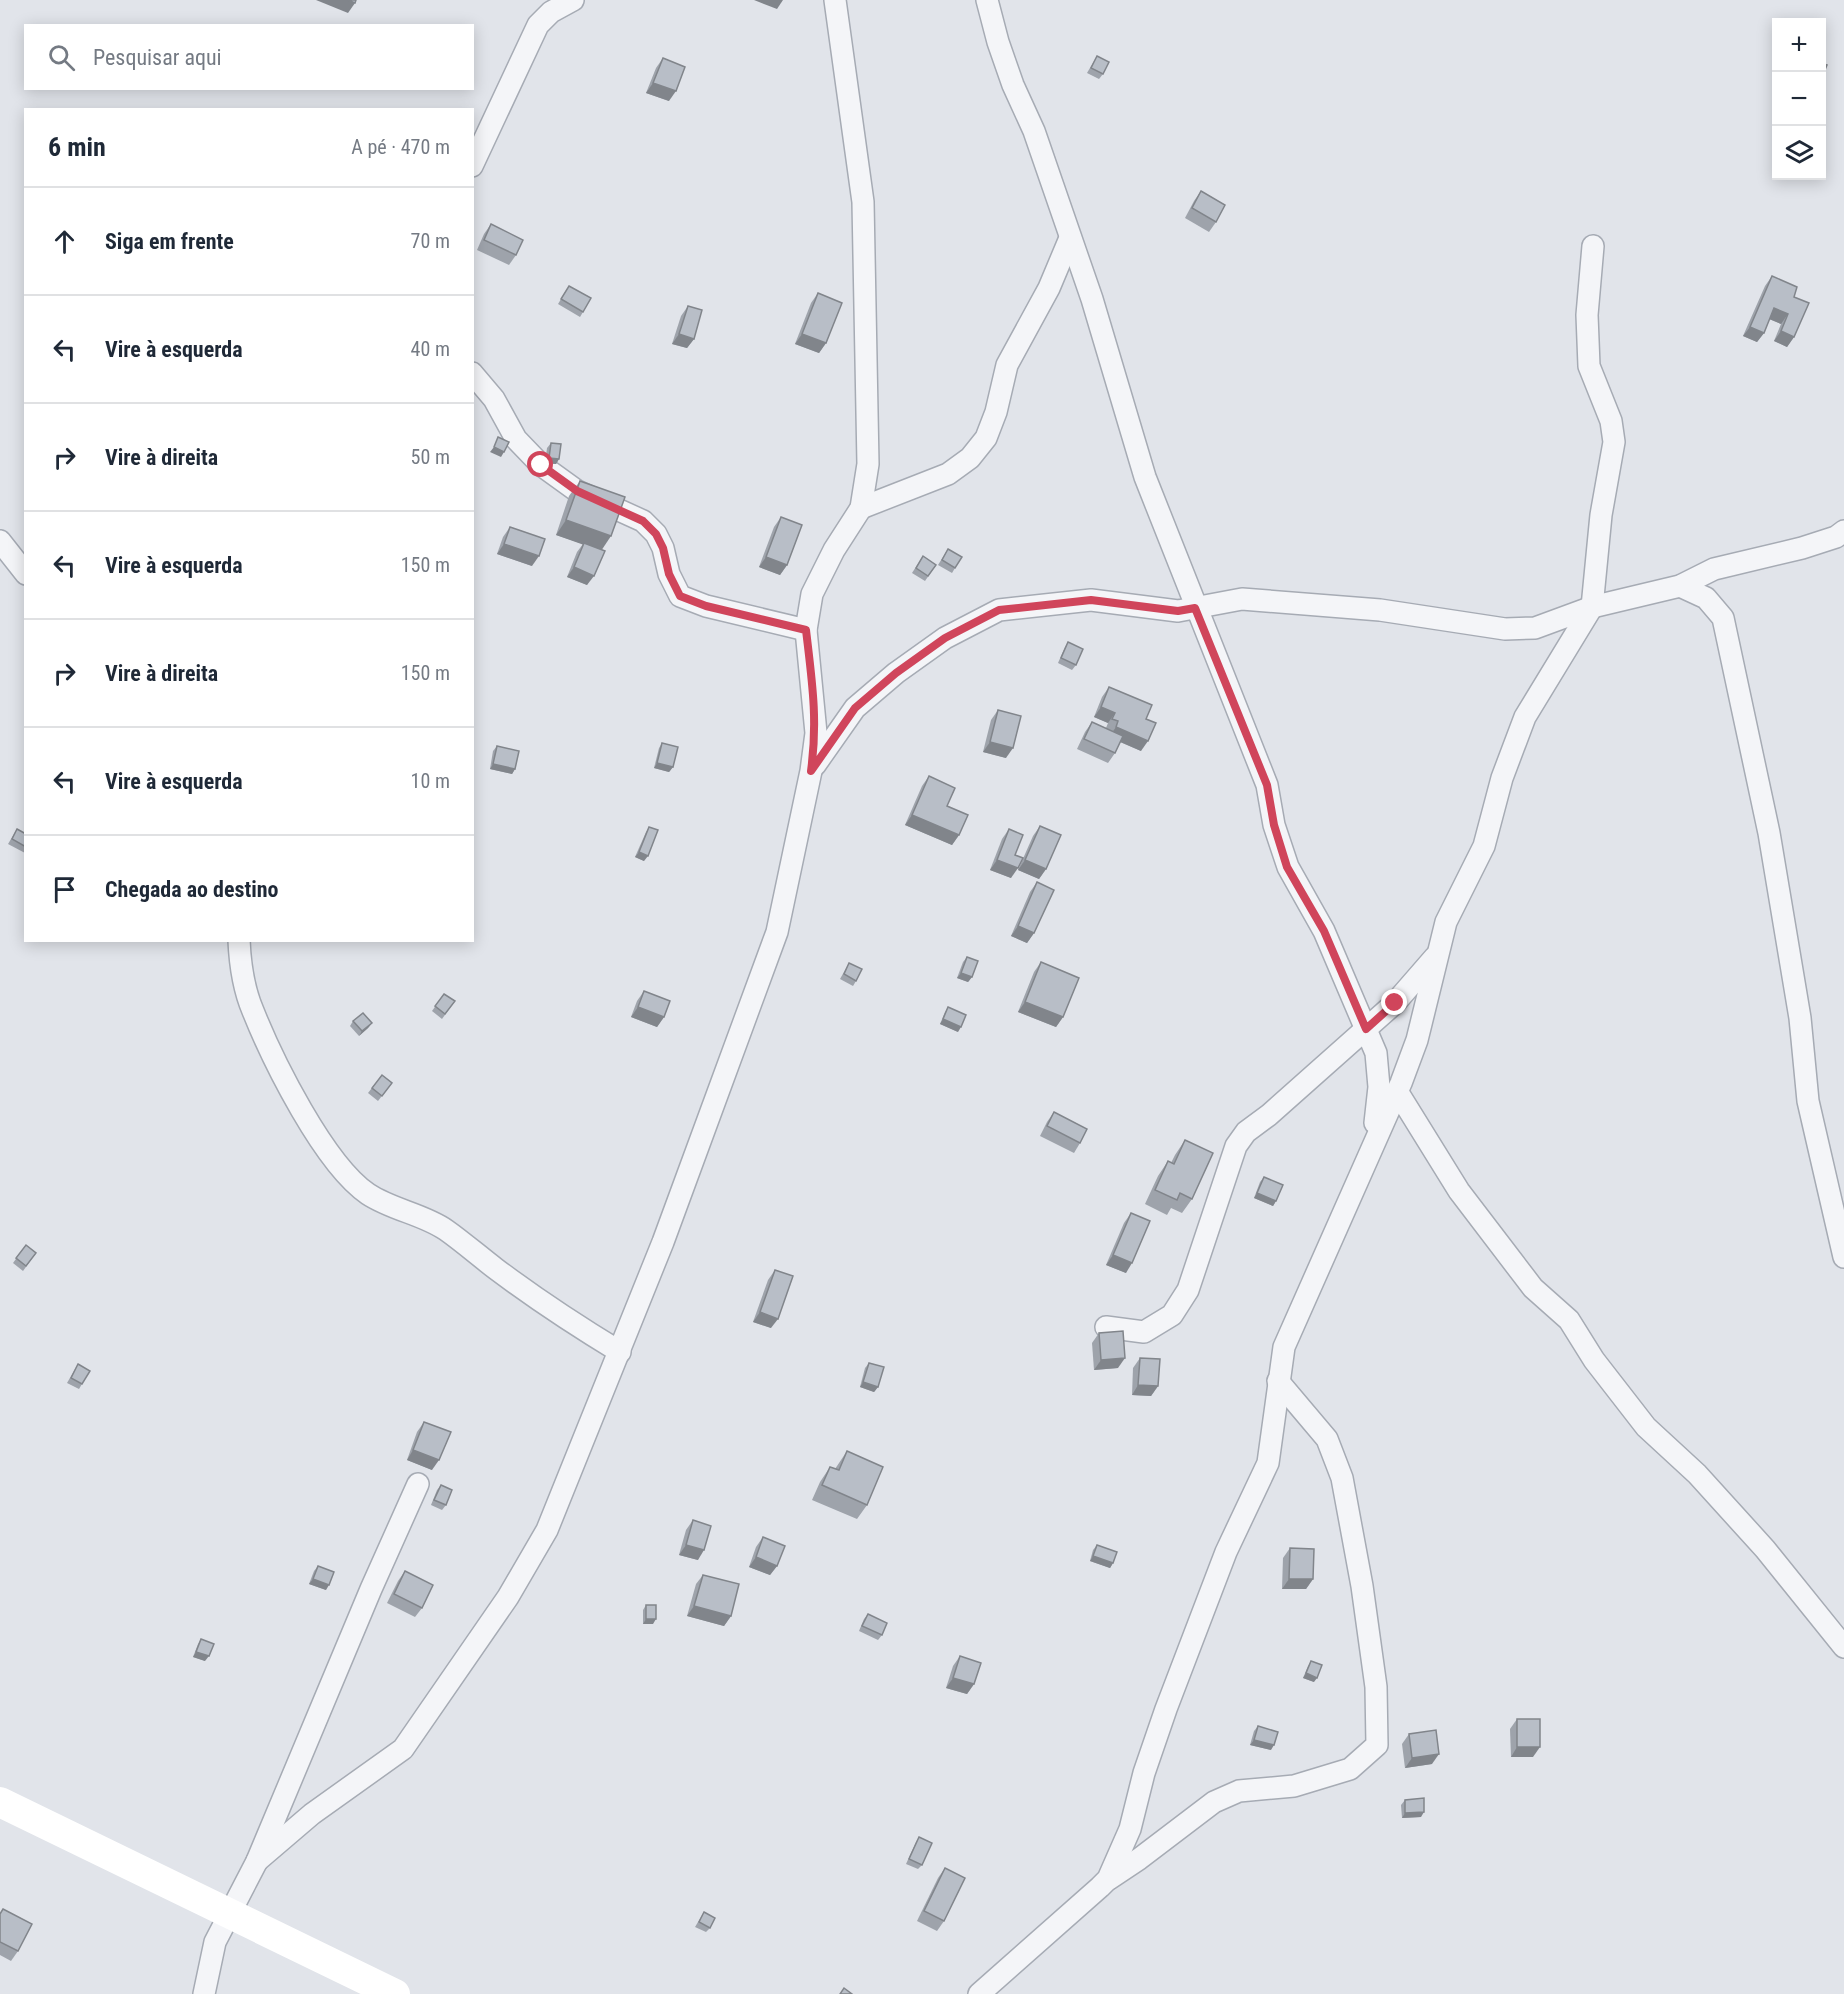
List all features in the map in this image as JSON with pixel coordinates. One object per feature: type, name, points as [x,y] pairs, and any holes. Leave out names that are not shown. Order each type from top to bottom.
[{"type":"street","points":[[474,162],[538,25],[551,12],[573,0]]},
{"type":"street","points":[[257,1861],[312,1814],[403,1749],[508,1597],[547,1530],[621,1352],[777,932],[811,771],[816,733],[816,705],[806,630],[812,594],[834,550],[861,507],[868,464],[862,202],[835,0]]},
{"type":"street","points":[[987,0],[998,42],[1034,131],[1070,238],[1146,477],[1195,608],[1267,785],[1274,825],[1287,867],[1324,931],[1377,1053],[1379,1087],[1374,1140]]},
{"type":"street","points":[[861,507],[948,474],[970,458],[986,438],[996,412],[1007,365],[1049,288],[1070,238]]},
{"type":"street","points":[[1108,1879],[1130,1829],[1144,1773],[1226,1552],[1268,1463],[1284,1347],[1397,1091],[1417,1040],[1446,922],[1484,846],[1502,778],[1525,717],[1592,607],[1601,515],[1614,442],[1611,421],[1589,366],[1587,315],[1593,246]]},
{"type":"street","points":[[474,375],[494,399],[516,439],[541,465],[577,491],[643,521],[656,534],[663,548],[669,574],[680,596],[706,606],[806,630]]},
{"type":"street","points":[[811,771],[855,708],[888,680],[945,638],[999,610],[1091,600],[1178,611],[1242,599],[1380,610],[1505,629],[1535,628],[1592,607],[1680,586],[1714,569],[1802,548],[1836,537],[1844,531]]},
{"type":"street","points":[[0,541],[24,571]]},
{"type":"street","points":[[1680,586],[1706,598],[1723,618],[1769,833],[1800,1018],[1808,1101],[1844,1257]]},
{"type":"street","points":[[239,942],[240,961],[252,1010],[290,1087],[346,1175],[375,1197],[447,1230],[560,1316],[621,1352]]},
{"type":"street","points":[[1106,1327],[1144,1332],[1172,1315],[1188,1290],[1236,1146],[1246,1132],[1395,1003],[1437,954]]},
{"type":"street","points":[[1397,1091],[1459,1191],[1533,1288],[1569,1320],[1594,1360],[1646,1427],[1697,1474],[1765,1549],[1844,1647]]},
{"type":"street","points":[[979,1994],[1061,1924],[1108,1879],[1139,1859],[1214,1802],[1239,1791],[1294,1786],[1350,1769],[1377,1745],[1376,1687],[1342,1478],[1327,1439],[1278,1381]]},
{"type":"street","points":[[204,1994],[215,1942],[257,1861],[366,1600],[418,1484]]},
{"type":"street","points":[[0,1802],[395,1994]]},
{"type":"street","points":[[195,1897],[204,1909],[215,1942]]},
{"type":"building","points":[[1097,56],[1109,62],[1103,74],[1091,68]]},
{"type":"building","points":[[663,58],[685,67],[676,91],[653,83]]},
{"type":"building","points":[[1201,191],[1225,205],[1216,222],[1192,208]]},
{"type":"building","points":[[491,224],[523,240],[516,255],[484,240]]},
{"type":"building","points":[[1772,276],[1797,287],[1794,297],[1809,303],[1794,337],[1781,331],[1788,314],[1774,308],[1764,333],[1750,327]]},
{"type":"building","points":[[569,286],[591,298],[583,312],[561,299]]},
{"type":"building","points":[[818,293],[842,303],[826,343],[802,334]]},
{"type":"building","points":[[688,306],[702,310],[694,339],[679,334]]},
{"type":"building","points":[[498,437],[509,442],[504,452],[494,447]]},
{"type":"building","points":[[551,443],[561,444],[559,459],[549,458]]},
{"type":"building","points":[[580,481],[625,497],[611,536],[566,520]]},
{"type":"building","points":[[781,517],[802,525],[787,565],[766,557]]},
{"type":"building","points":[[510,527],[545,539],[539,556],[504,544]]},
{"type":"building","points":[[584,543],[605,551],[594,576],[574,567]]},
{"type":"building","points":[[948,549],[962,557],[955,568],[942,560]]},
{"type":"building","points":[[923,556],[936,565],[928,576],[916,568]]},
{"type":"building","points":[[1068,642],[1083,649],[1076,665],[1061,658]]},
{"type":"building","points":[[1109,687],[1152,705],[1146,719],[1156,723],[1148,741],[1116,727],[1118,721],[1112,719],[1115,713],[1101,707]]},
{"type":"building","points":[[998,710],[1021,716],[1013,748],[990,742]]},
{"type":"building","points":[[1092,722],[1123,736],[1115,753],[1084,739]]},
{"type":"building","points":[[662,743],[678,747],[673,767],[657,763]]},
{"type":"building","points":[[497,746],[519,751],[515,769],[493,764]]},
{"type":"building","points":[[929,776],[955,788],[947,806],[968,815],[959,835],[912,815]]},
{"type":"building","points":[[1040,826],[1061,835],[1046,869],[1025,860]]},
{"type":"building","points":[[649,827],[658,830],[648,856],[639,852]]},
{"type":"building","points":[[17,829],[24,833],[24,846],[12,839]]},
{"type":"building","points":[[1009,829],[1023,835],[1015,855],[1023,858],[1018,868],[997,860]]},
{"type":"building","points":[[1037,882],[1054,890],[1034,933],[1018,926]]},
{"type":"building","points":[[967,957],[978,961],[972,977],[961,973]]},
{"type":"building","points":[[1041,962],[1079,978],[1063,1017],[1025,1002]]},
{"type":"building","points":[[849,963],[862,969],[856,981],[844,974]]},
{"type":"building","points":[[644,991],[670,1001],[664,1017],[638,1007]]},
{"type":"building","points":[[444,994],[455,1001],[445,1014],[435,1006]]},
{"type":"building","points":[[948,1007],[966,1015],[961,1027],[943,1019]]},
{"type":"building","points":[[363,1013],[372,1023],[362,1031],[353,1021]]},
{"type":"building","points":[[382,1075],[392,1083],[382,1096],[372,1088]]},
{"type":"building","points":[[1054,1112],[1087,1129],[1080,1143],[1047,1126]]},
{"type":"building","points":[[1185,1140],[1213,1153],[1192,1199],[1180,1193],[1177,1200],[1155,1190],[1168,1161],[1174,1164]]},
{"type":"building","points":[[1264,1177],[1283,1185],[1276,1201],[1257,1193]]},
{"type":"building","points":[[1131,1213],[1150,1221],[1132,1263],[1113,1255]]},
{"type":"building","points":[[26,1245],[36,1253],[26,1266],[16,1258]]},
{"type":"building","points":[[775,1270],[793,1276],[778,1319],[760,1312]]},
{"type":"building","points":[[1123,1331],[1125,1358],[1101,1360],[1099,1333]]},
{"type":"building","points":[[1140,1358],[1160,1359],[1158,1386],[1138,1385]]},
{"type":"building","points":[[869,1363],[884,1367],[878,1387],[863,1382]]},
{"type":"building","points":[[78,1364],[90,1371],[82,1384],[71,1378]]},
{"type":"building","points":[[424,1422],[451,1432],[439,1460],[413,1450]]},
{"type":"building","points":[[847,1451],[883,1467],[867,1505],[822,1485],[830,1467],[839,1470]]},
{"type":"building","points":[[441,1485],[452,1490],[446,1505],[434,1500]]},
{"type":"building","points":[[693,1520],[711,1526],[704,1550],[686,1545]]},
{"type":"building","points":[[763,1537],[785,1546],[777,1566],[756,1557]]},
{"type":"building","points":[[1097,1545],[1117,1552],[1113,1563],[1093,1556]]},
{"type":"building","points":[[1290,1548],[1314,1549],[1313,1579],[1289,1579]]},
{"type":"building","points":[[318,1566],[334,1572],[329,1585],[313,1579]]},
{"type":"building","points":[[405,1571],[433,1585],[422,1608],[394,1594]]},
{"type":"building","points":[[703,1575],[739,1584],[731,1616],[694,1606]]},
{"type":"building","points":[[646,1605],[656,1605],[656,1619],[646,1619]]},
{"type":"building","points":[[868,1614],[887,1623],[882,1635],[862,1626]]},
{"type":"building","points":[[201,1639],[214,1644],[209,1656],[196,1652]]},
{"type":"building","points":[[960,1656],[981,1663],[974,1684],[953,1678]]},
{"type":"building","points":[[1311,1661],[1322,1665],[1317,1678],[1306,1673]]},
{"type":"building","points":[[1517,1719],[1540,1719],[1540,1747],[1517,1747]]},
{"type":"building","points":[[1258,1726],[1278,1732],[1274,1745],[1254,1740]]},
{"type":"building","points":[[1436,1730],[1439,1754],[1412,1758],[1409,1734]]},
{"type":"building","points":[[1424,1798],[1424,1812],[1405,1813],[1405,1800]]},
{"type":"building","points":[[919,1837],[932,1843],[922,1865],[909,1859]]},
{"type":"building","points":[[945,1868],[965,1878],[944,1921],[924,1911]]},
{"type":"building","points":[[3,1909],[32,1924],[18,1951],[0,1942],[0,1914]]},
{"type":"building","points":[[704,1912],[715,1918],[710,1928],[699,1922]]},
{"type":"building","points":[[844,1988],[852,1994],[840,1994]]},
{"type":"route","points":[[541,465],[577,491],[643,521],[656,534],[663,548],[669,574],[680,596],[706,606],[806,630],[816,705],[816,733],[811,771],[855,708],[896,673],[945,638],[999,610],[1048,602],[1091,600],[1178,611],[1195,608],[1267,785],[1274,825],[1287,867],[1324,931],[1366,1029],[1395,1003]]}]
